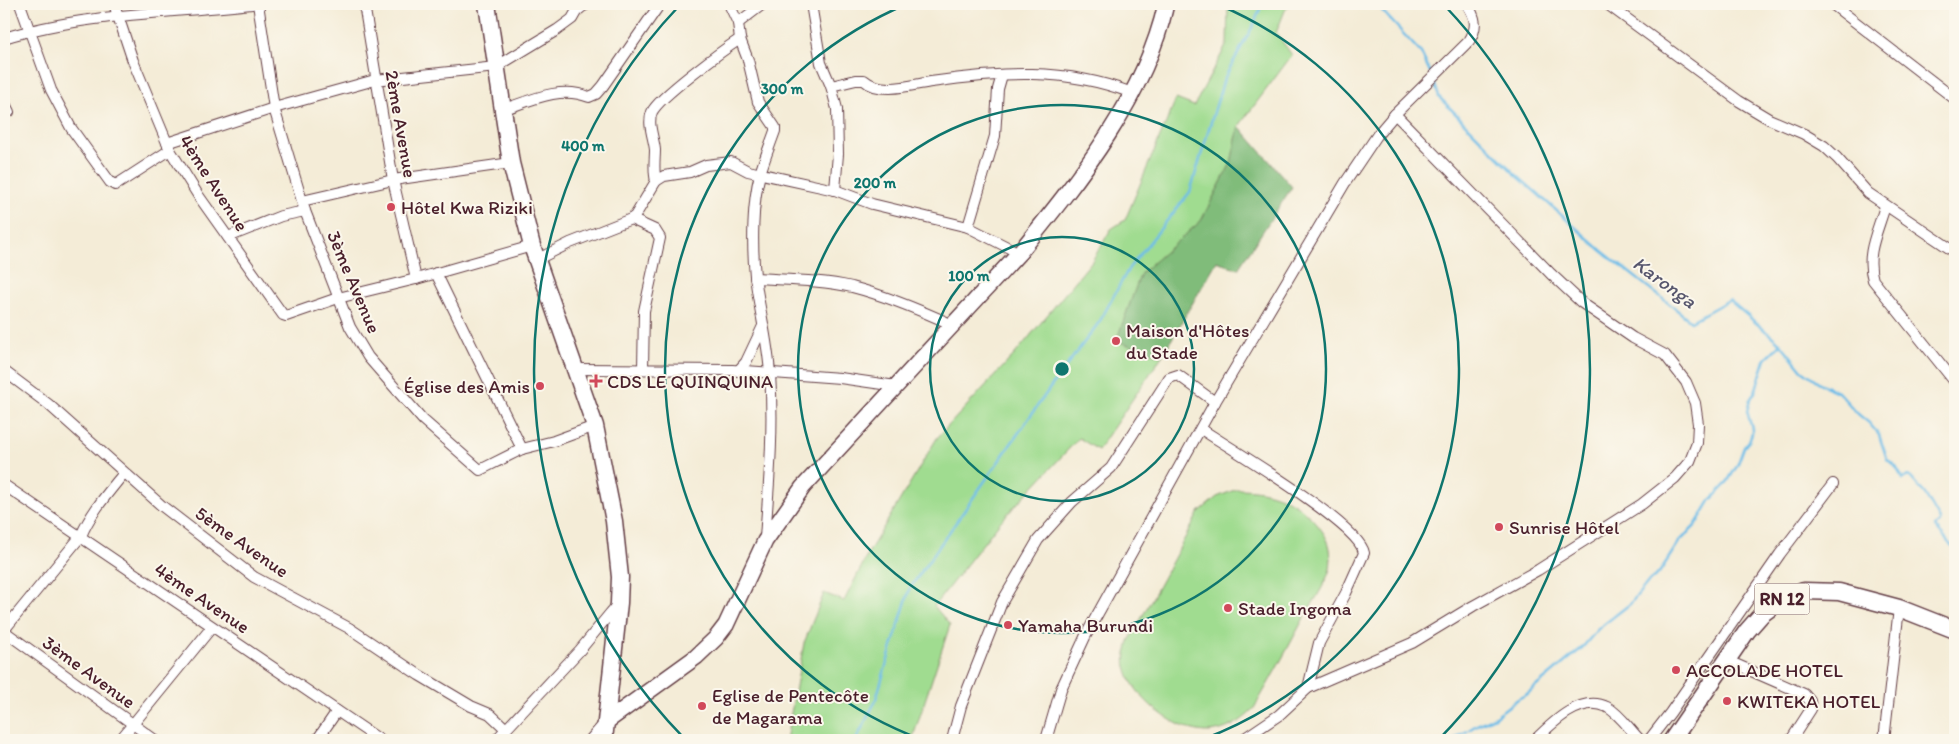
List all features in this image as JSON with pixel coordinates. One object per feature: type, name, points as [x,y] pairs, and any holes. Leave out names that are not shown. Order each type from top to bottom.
[{"type":"main road","points":[[487,4],[511,163],[534,253],[595,426],[614,520],[620,576],[604,740]]},
{"type":"main road","name":"RN 12","points":[[1672,740],[1747,631],[1762,614],[1784,598],[1804,592],[1839,592],[1899,608],[1955,630]]},
{"type":"street","points":[[20,4],[51,90],[71,128],[110,182],[115,185],[168,147],[274,108],[376,80],[496,67],[561,27],[572,19],[576,12],[588,4]]},
{"type":"street","name":"4ème Avenue","points":[[114,4],[132,62],[168,147],[283,315],[286,316],[338,298]]},
{"type":"street","points":[[4,38],[29,30],[118,17],[252,4]]},
{"type":"street","name":"3ème Avenue","points":[[258,4],[274,108],[303,206],[350,328],[368,357],[423,420],[477,468],[483,469],[522,449],[554,441],[595,426]]},
{"type":"street","name":"2ème Avenue","points":[[364,4],[392,180],[416,279]]},
{"type":"street","points":[[502,110],[564,92],[578,93],[589,97],[596,94],[614,72],[660,4]]},
{"type":"street","points":[[729,4],[738,23],[740,38],[748,60],[758,102],[775,126],[760,174],[754,223],[755,278],[767,341],[770,374],[772,434],[765,541]]},
{"type":"street","points":[[738,23],[763,4]]},
{"type":"street","points":[[811,4],[821,63],[831,86],[837,109],[838,132],[835,190]]},
{"type":"street","points":[[590,740],[606,722],[696,657],[716,638],[726,625],[765,541],[803,487],[1019,252],[1088,164],[1132,93],[1151,54],[1166,4]]},
{"type":"street","points":[[1046,740],[1061,689],[1086,635],[1202,429],[1215,402],[1361,158],[1395,114],[1469,41],[1475,32],[1476,24],[1467,4]]},
{"type":"street","points":[[1607,4],[1739,101],[1769,119],[1804,134],[1824,146],[1868,193],[1955,252]]},
{"type":"street","points":[[1832,4],[1955,99]]},
{"type":"street","points":[[656,180],[654,172],[655,151],[650,122],[653,110],[740,38]]},
{"type":"street","points":[[831,86],[864,80],[868,83],[895,88],[1002,75],[1060,75],[1089,79],[1132,93]]},
{"type":"street","points":[[968,227],[995,136],[998,89],[1002,75]]},
{"type":"street","points":[[4,102],[9,112]]},
{"type":"street","points":[[1242,740],[1279,715],[1308,688],[1412,643],[1538,570],[1642,504],[1675,478],[1690,461],[1697,443],[1698,424],[1695,403],[1686,382],[1666,355],[1633,338],[1582,303],[1551,274],[1395,114]]},
{"type":"street","points":[[338,298],[436,273],[534,253],[570,243],[631,219],[638,211],[656,180],[664,176],[690,172],[706,165],[727,162],[736,163],[748,171],[835,190],[872,204],[968,227],[1019,252]]},
{"type":"street","points":[[228,237],[303,206],[392,180],[511,163]]},
{"type":"street","points":[[1885,206],[1871,251],[1869,267],[1873,280],[1955,382]]},
{"type":"street","points":[[631,219],[655,230],[660,238],[644,311],[643,369]]},
{"type":"street","points":[[436,273],[522,449]]},
{"type":"street","points":[[755,278],[797,280],[850,287],[894,300],[953,324]]},
{"type":"street","points":[[738,371],[746,362],[763,326]]},
{"type":"street","points":[[574,369],[738,371],[840,378],[896,386]]},
{"type":"street","name":"5ème Avenue","points":[[4,371],[48,404],[162,506],[254,576],[349,628],[419,676],[471,706],[490,714],[506,729]]},
{"type":"street","points":[[952,740],[961,706],[1002,602],[1038,540],[1072,502],[1111,468],[1169,378],[1178,375],[1215,402]]},
{"type":"street","points":[[1202,429],[1313,503],[1344,528],[1363,547],[1364,553],[1319,642],[1308,688]]},
{"type":"street","points":[[4,631],[81,536],[98,506],[124,473]]},
{"type":"street","points":[[1648,740],[1670,713],[1780,554],[1833,484]]},
{"type":"street","name":"4ème Avenue","points":[[4,485],[380,740]]},
{"type":"street","points":[[496,740],[580,650],[618,603]]},
{"type":"street","points":[[1884,740],[1899,608]]},
{"type":"street","points":[[120,740],[212,627]]},
{"type":"street","name":"3ème Avenue","points":[[4,631],[154,740]]},
{"type":"street","points":[[1726,660],[1804,694],[1810,701],[1811,709],[1790,740]]},
{"type":"street","points":[[1535,740],[1557,720],[1572,711],[1589,704],[1599,704],[1615,713],[1640,740]]},
{"type":"street","points":[[317,740],[336,711]]},
{"type":"green space","points":[[1228,4],[1291,4],[1286,8],[1276,33],[1292,55],[1239,126],[1231,163],[1201,221],[1141,273],[1117,341],[1162,356],[1098,450],[1079,438],[1000,522],[934,606],[950,625],[912,740],[786,740],[804,643],[824,593],[844,601],[870,550],[937,438],[1015,354],[1092,261],[1111,229],[1125,220],[1176,99],[1194,106],[1227,44]]},
{"type":"green space","points":[[1239,126],[1292,187],[1238,269],[1217,261],[1162,356],[1116,341],[1141,273],[1201,221],[1231,163]]},
{"type":"green space","name":"Stade Ingoma","points":[[1237,489],[1256,490],[1282,497],[1305,512],[1317,524],[1327,539],[1330,551],[1330,569],[1322,587],[1253,710],[1227,728],[1209,732],[1197,731],[1171,720],[1147,701],[1130,679],[1125,660],[1129,641],[1199,512],[1217,497]]},
{"type":"waterway","points":[[856,740],[875,702],[910,588],[1050,388],[1100,321],[1129,268],[1190,192],[1224,79],[1254,24],[1262,4]]},
{"type":"waterway","name":"Karonga","points":[[1376,4],[1421,53],[1431,74]]},
{"type":"waterway","name":"Karonga","points":[[1433,79],[1439,97],[1514,173],[1602,251],[1691,321],[1729,300],[1781,344],[1802,370],[1821,384],[1838,392],[1879,435],[1887,459],[1896,467],[1903,479],[1908,476],[1911,478],[1925,494],[1940,520],[1940,523],[1935,526],[1936,528],[1955,550]]},
{"type":"waterway","points":[[1453,740],[1494,717],[1527,694],[1582,648],[1598,629],[1630,604],[1649,581],[1659,573],[1679,542],[1695,526],[1710,501],[1726,484],[1737,466],[1752,433],[1747,411],[1750,400],[1755,392],[1766,358],[1781,344]]},
{"type":"place","name":"Hôtel Kwa Riziki","points":[[391,207]]},
{"type":"place","name":"Maison d'Hôtes du Stade","points":[[1116,341]]},
{"type":"place","name":"CDS LE QUINQUINA","points":[[596,381]]},
{"type":"place","name":"Église des Amis","points":[[540,386]]},
{"type":"place","name":"Sunrise Hôtel","points":[[1499,527]]},
{"type":"place","name":"Stade Ingoma","points":[[1228,608]]},
{"type":"place","name":"Yamaha Burundi","points":[[1008,625]]},
{"type":"place","name":"ACCOLADE HOTEL","points":[[1676,670]]},
{"type":"place","name":"KWITEKA HOTEL","points":[[1727,701]]},
{"type":"place","name":"Eglise de Pentecôte de Magarama","points":[[702,706]]}]
